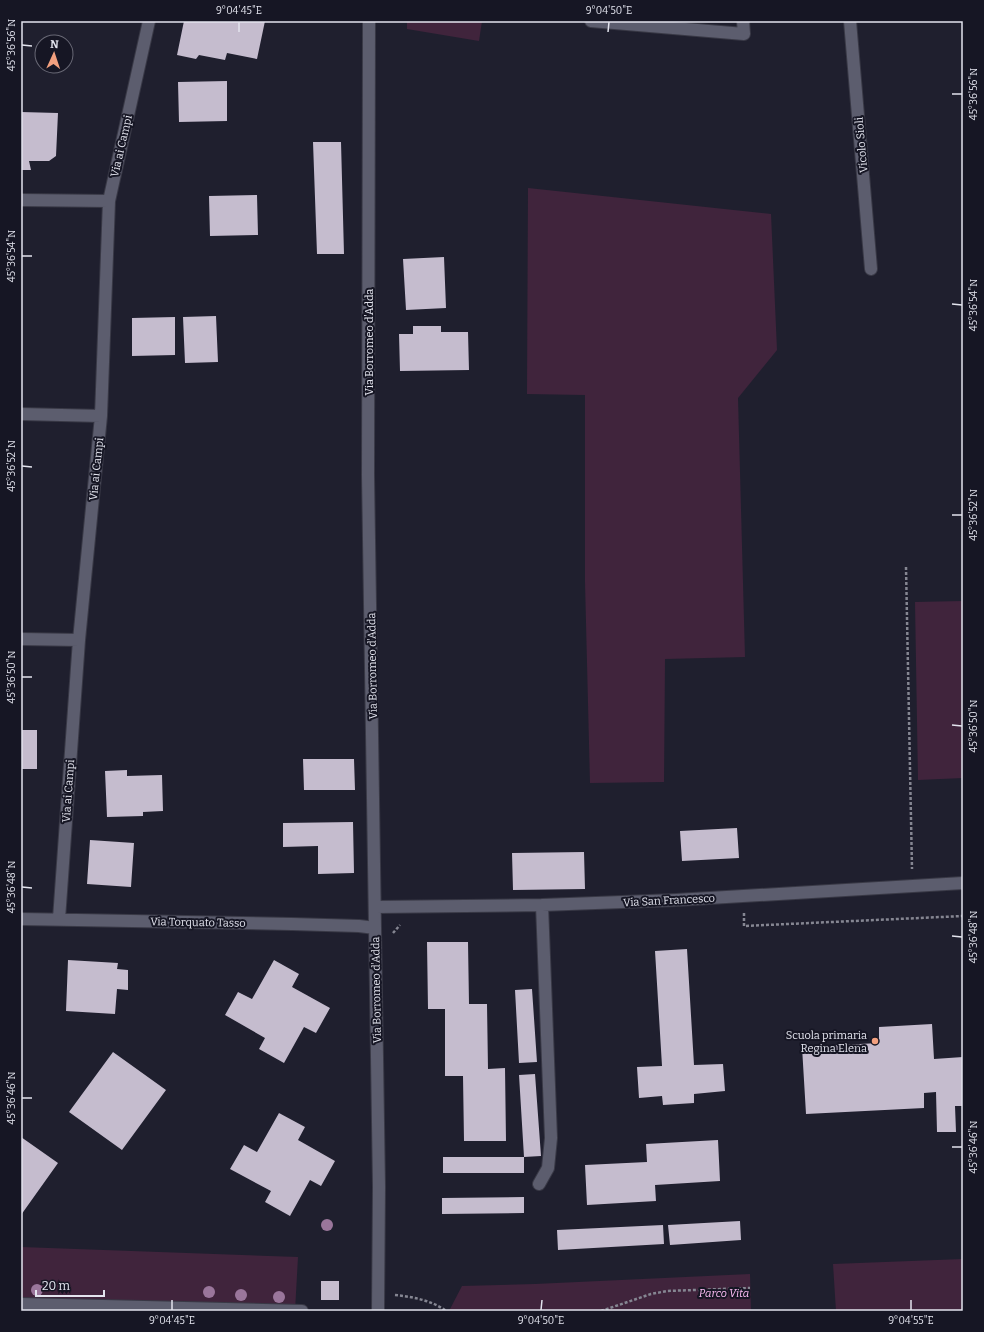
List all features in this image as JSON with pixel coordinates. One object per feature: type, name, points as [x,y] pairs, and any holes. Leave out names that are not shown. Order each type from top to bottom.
[{"type":"street","name":"Via ai Campi","points":[[59,919],[79,640],[101,416],[109,201],[149,21]]},
{"type":"street","name":"Via Borromeo d'Adda","points":[[369,21],[368,475],[379,1187],[378,1311]]},
{"type":"street","points":[[591,21],[744,34],[743,21]]},
{"type":"street","name":"Vicolo Sioli","points":[[850,21],[871,269]]},
{"type":"street","points":[[21,200],[109,201]]},
{"type":"street","points":[[21,414],[101,416]]},
{"type":"street","points":[[21,640],[79,640]]},
{"type":"street","name":"Via San Francesco","points":[[375,907],[542,905],[684,900],[963,883]]},
{"type":"street","points":[[539,1184],[548,1168],[551,1138],[542,905]]},
{"type":"street","name":"Via Torquato Tasso","points":[[21,919],[292,924],[375,928]]},
{"type":"street","points":[[21,1304],[302,1311]]},
{"type":"path","points":[[906,567],[912,886]]},
{"type":"path","points":[[744,908],[744,926],[963,916]]},
{"type":"path","points":[[392,933],[401,924]]},
{"type":"path","points":[[601,1311],[651,1294],[662,1292],[750,1288]]},
{"type":"path","points":[[396,1289],[396,1296]]},
{"type":"path","points":[[378,1294],[428,1301],[438,1305],[446,1311]]},
{"type":"green space","points":[[407,21],[482,21],[479,41],[407,29]]},
{"type":"green space","points":[[528,188],[771,214],[777,350],[738,398],[745,657],[665,659],[664,782],[590,783],[585,582],[585,395],[527,394]]},
{"type":"green space","points":[[963,601],[963,778],[918,780],[915,602]]},
{"type":"green space","points":[[21,1247],[298,1257],[295,1311],[21,1311]]},
{"type":"green space","points":[[963,1259],[963,1311],[836,1311],[833,1264]]},
{"type":"green space","name":"Parco Vita","points":[[750,1274],[751,1311],[449,1311],[462,1286]]},
{"type":"building","points":[[184,21],[265,21],[257,59],[227,53],[225,60],[199,55],[196,59],[177,55]]},
{"type":"building","points":[[227,81],[227,121],[179,122],[178,82]]},
{"type":"building","points":[[21,112],[58,113],[56,156],[49,161],[29,161],[31,170],[21,170]]},
{"type":"building","points":[[313,142],[341,142],[344,254],[317,254]]},
{"type":"building","points":[[257,195],[258,235],[210,236],[209,196]]},
{"type":"building","points":[[444,257],[446,308],[406,310],[403,259]]},
{"type":"building","points":[[216,316],[218,362],[185,363],[183,317]]},
{"type":"building","points":[[175,317],[175,355],[132,356],[132,318]]},
{"type":"building","points":[[413,326],[441,326],[441,332],[468,332],[469,370],[400,371],[399,334],[413,334]]},
{"type":"building","points":[[21,730],[37,730],[37,769],[21,769]]},
{"type":"building","points":[[303,759],[354,759],[355,790],[304,790]]},
{"type":"building","points":[[127,770],[127,776],[162,775],[163,811],[143,812],[143,816],[107,817],[105,771]]},
{"type":"building","points":[[353,822],[354,873],[318,874],[318,846],[283,847],[283,823]]},
{"type":"building","points":[[737,828],[739,858],[682,861],[680,831]]},
{"type":"building","points":[[90,840],[134,843],[131,887],[87,884]]},
{"type":"building","points":[[584,852],[585,889],[513,890],[512,853]]},
{"type":"building","points":[[427,942],[468,942],[469,1004],[487,1004],[488,1069],[505,1068],[506,1141],[464,1141],[463,1076],[445,1076],[445,1009],[428,1009]]},
{"type":"building","points":[[687,949],[694,1065],[723,1064],[725,1091],[694,1094],[694,1103],[663,1105],[662,1096],[639,1098],[637,1067],[662,1066],[655,951]]},
{"type":"building","points":[[68,960],[118,963],[117,969],[128,970],[128,990],[117,989],[115,1014],[66,1011]]},
{"type":"building","points":[[274,960],[299,974],[292,987],[330,1008],[316,1033],[304,1027],[284,1063],[259,1049],[265,1038],[225,1015],[238,992],[252,999]]},
{"type":"building","points":[[532,989],[537,1062],[519,1063],[515,990]]},
{"type":"building","points":[[932,1024],[934,1059],[963,1057],[963,1106],[955,1106],[956,1132],[937,1132],[936,1092],[924,1093],[924,1108],[806,1114],[802,1047],[879,1043],[879,1027]]},
{"type":"building","points":[[113,1052],[166,1090],[122,1150],[69,1112]]},
{"type":"building","points":[[535,1074],[541,1156],[524,1157],[519,1075]]},
{"type":"building","points":[[279,1113],[305,1127],[298,1140],[335,1161],[321,1186],[310,1180],[290,1216],[265,1202],[271,1191],[230,1169],[244,1145],[257,1152]]},
{"type":"building","points":[[21,1137],[58,1163],[21,1215]]},
{"type":"building","points":[[718,1140],[720,1181],[655,1185],[656,1201],[587,1205],[585,1165],[647,1162],[646,1144]]},
{"type":"building","points":[[443,1157],[524,1157],[524,1173],[443,1173]]},
{"type":"building","points":[[524,1197],[524,1213],[442,1214],[442,1198]]},
{"type":"building","points":[[740,1221],[741,1240],[670,1245],[668,1225]]},
{"type":"building","points":[[663,1225],[664,1244],[558,1250],[557,1230]]},
{"type":"building","points":[[321,1281],[339,1281],[339,1300],[321,1300]]},
{"type":"place","name":"Scuola primaria Regina Elena","points":[[875,1041]]}]
